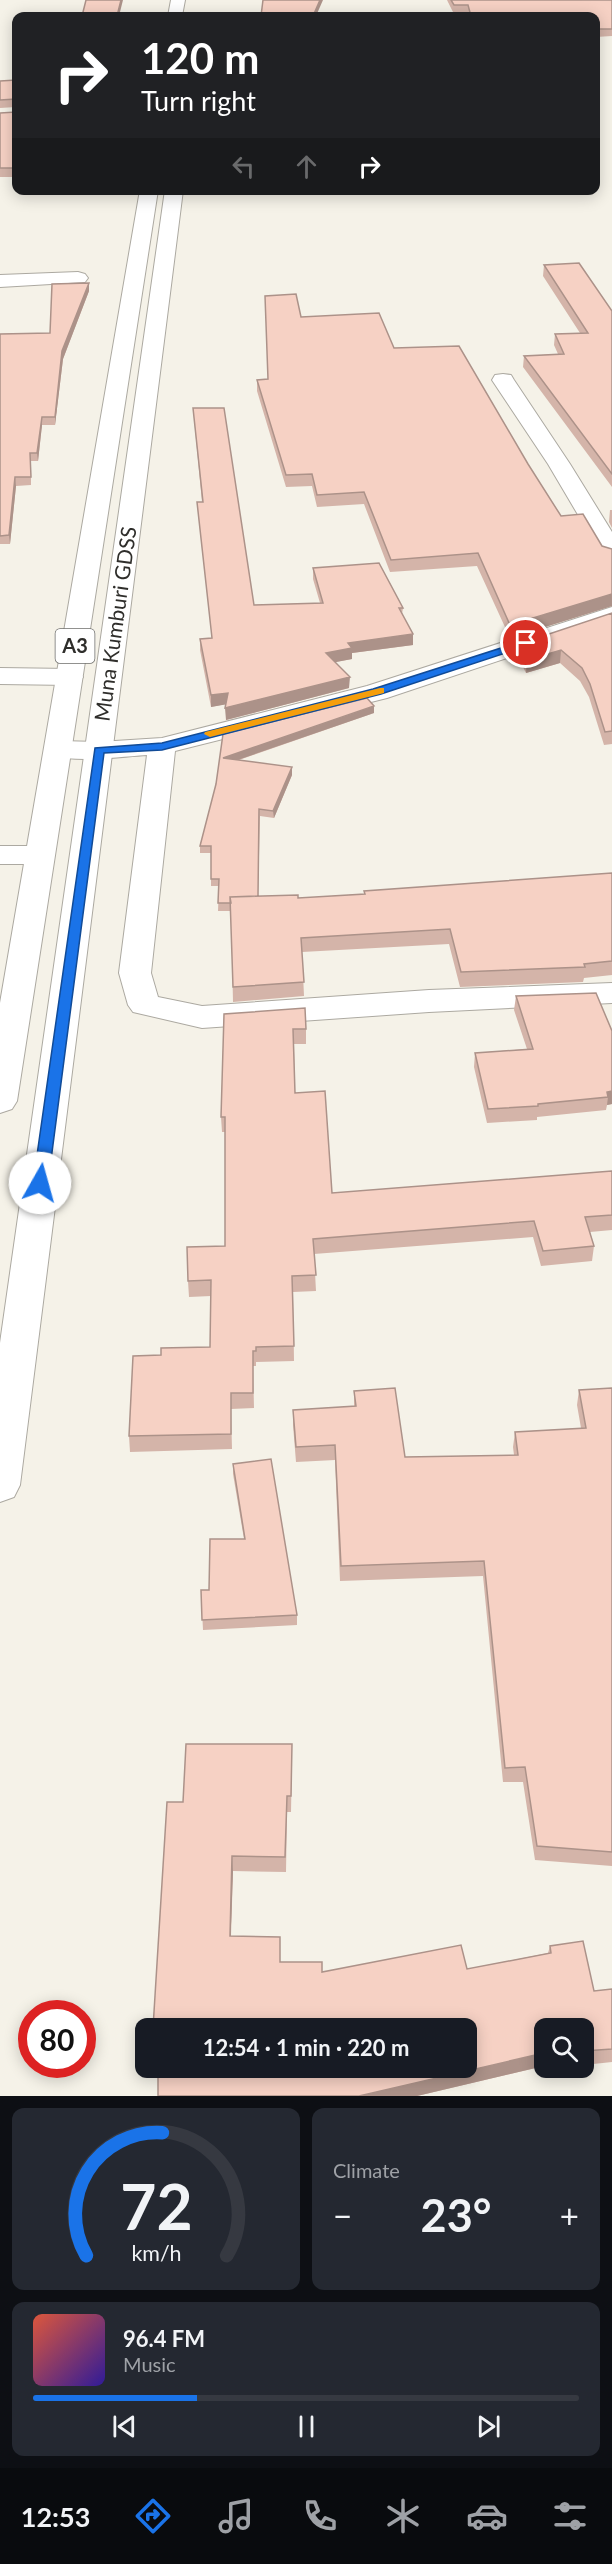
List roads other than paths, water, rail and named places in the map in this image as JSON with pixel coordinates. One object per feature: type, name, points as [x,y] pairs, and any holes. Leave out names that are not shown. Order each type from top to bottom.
[{"type":"main road","name":"Muna Kumburi GDSS","points":[[0,1101],[148,195]]},
{"type":"main road","name":"Muna Kumburi GDSS","points":[[0,1485],[173,195]]},
{"type":"main road","points":[[0,281],[78,278]]},
{"type":"main road","points":[[503,380],[560,464],[612,552]]},
{"type":"main road","points":[[59,749],[99,750],[162,746],[377,692],[612,615]]},
{"type":"main road","points":[[0,676],[70,677]]},
{"type":"main road","points":[[162,746],[135,973],[144,1005],[202,1017],[429,1001],[612,993]]},
{"type":"main road","points":[[0,855],[40,855]]}]
